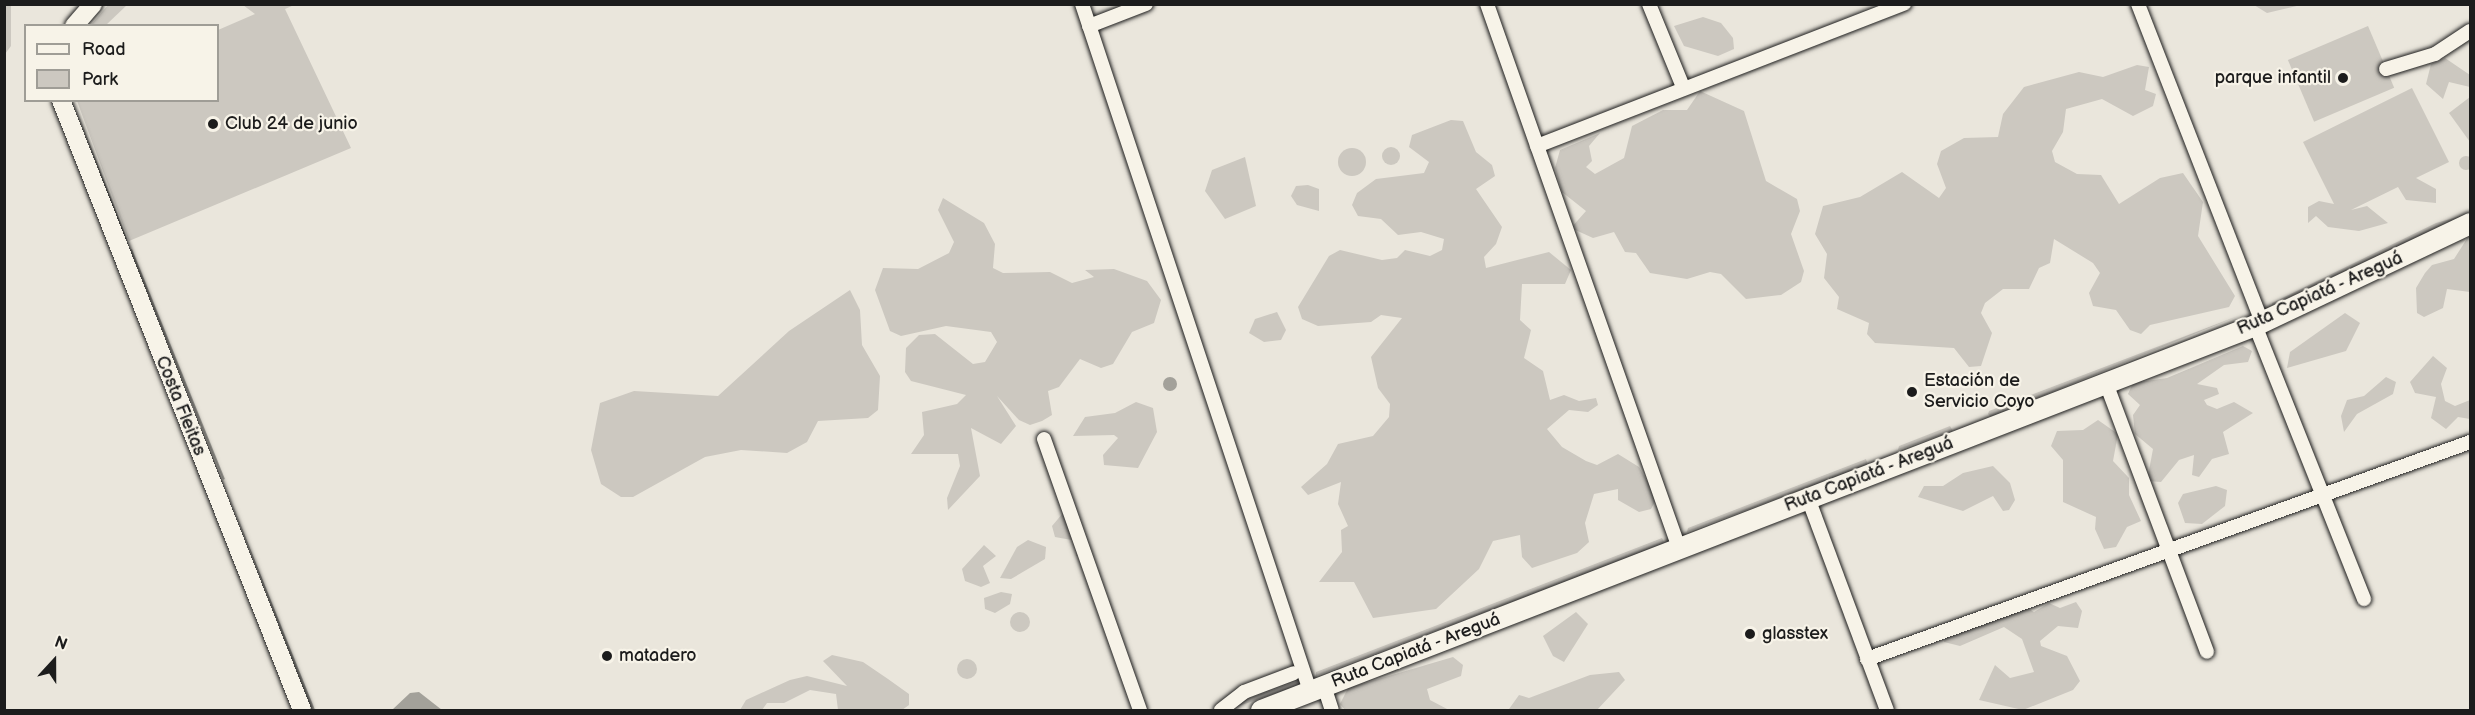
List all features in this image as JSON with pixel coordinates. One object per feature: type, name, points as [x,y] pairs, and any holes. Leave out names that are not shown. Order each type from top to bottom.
[{"type":"main road","points":[[76,24],[93,4]]},
{"type":"main road","name":"Costa Fleitas","points":[[62,102],[302,711]]},
{"type":"main road","name":"Ruta Capiatá - Areguá","points":[[1262,711],[2258,323],[2470,223]]},
{"type":"street","points":[[1082,4],[1317,689],[1332,711]]},
{"type":"street","points":[[1089,26],[1146,4]]},
{"type":"street","points":[[1487,4],[1679,548]]},
{"type":"street","points":[[1649,4],[1683,87]]},
{"type":"street","points":[[1537,146],[1683,87],[1904,4]]},
{"type":"street","points":[[2138,4],[2364,599]]},
{"type":"street","points":[[2386,69],[2435,54],[2470,31]]},
{"type":"street","points":[[2106,383],[2206,652]]},
{"type":"street","points":[[1044,439],[1140,711]]},
{"type":"street","points":[[1867,659],[2470,442]]},
{"type":"street","points":[[1808,498],[1887,711]]},
{"type":"street","points":[[1221,711],[1244,692],[1294,673]]},
{"type":"green space","points":[[5,4],[11,5],[11,46],[5,54]]},
{"type":"green space","points":[[108,5],[127,5],[107,24],[92,24]]},
{"type":"green space","name":"Club 24 de junio","points":[[243,5],[294,5],[285,9],[351,148],[129,241],[77,102],[219,102],[219,30],[255,14]]},
{"type":"green space","points":[[2254,5],[2301,5],[2267,13]]},
{"type":"green space","points":[[1703,17],[1721,23],[1733,38],[1734,49],[1718,56],[1684,46],[1674,26]]},
{"type":"green space","name":"parque infantil","points":[[2368,26],[2394,88],[2314,122],[2288,60]]},
{"type":"green space","points":[[2445,58],[2470,75],[2470,87],[2449,82],[2443,99],[2426,84],[2431,64]]},
{"type":"green space","points":[[2137,65],[2149,67],[2145,90],[2156,94],[2153,106],[2133,116],[2102,99],[2066,109],[2063,132],[2052,151],[2055,162],[2077,174],[2101,175],[2119,204],[2160,178],[2183,173],[2203,202],[2198,236],[2235,296],[2229,307],[2150,325],[2141,334],[2130,330],[2116,310],[2093,306],[2089,293],[2100,273],[2093,263],[2054,239],[2050,263],[2039,268],[2029,289],[2003,289],[1985,303],[1981,313],[1992,333],[1981,366],[1969,367],[1954,348],[1875,343],[1867,334],[1869,323],[1837,309],[1839,297],[1824,278],[1827,254],[1815,234],[1823,206],[1860,197],[1902,172],[1939,198],[1946,188],[1937,164],[1941,151],[1964,138],[1998,137],[2003,114],[2024,87],[2079,72],[2103,77]]},
{"type":"green space","points":[[2412,88],[2449,162],[2416,178],[2436,189],[2436,203],[2406,200],[2398,187],[2351,210],[2367,206],[2388,223],[2359,231],[2328,227],[2316,216],[2308,223],[2308,207],[2319,201],[2334,204],[2303,142]]},
{"type":"green space","points":[[1700,91],[1744,111],[1766,181],[1797,199],[1800,211],[1791,234],[1804,271],[1801,282],[1781,295],[1746,299],[1721,274],[1710,272],[1687,279],[1650,273],[1636,253],[1625,252],[1614,232],[1593,238],[1571,228],[1586,211],[1562,192],[1555,168],[1560,150],[1600,133],[1589,146],[1592,161],[1586,167],[1595,174],[1624,158],[1632,126],[1663,110],[1687,110]]},
{"type":"green space","points":[[2470,97],[2470,142],[2449,113]]},
{"type":"green space","points":[[1451,120],[1463,121],[1476,152],[1492,165],[1495,176],[1476,189],[1502,227],[1496,244],[1484,257],[1486,268],[1549,252],[1571,270],[1565,284],[1522,284],[1520,320],[1531,330],[1524,358],[1543,371],[1550,400],[1564,395],[1579,401],[1596,398],[1598,405],[1588,412],[1569,410],[1547,429],[1562,447],[1586,461],[1597,465],[1618,454],[1639,467],[1657,498],[1651,509],[1639,512],[1618,500],[1618,489],[1594,494],[1585,523],[1589,542],[1577,553],[1532,568],[1522,557],[1520,535],[1493,541],[1479,569],[1436,609],[1373,618],[1354,582],[1319,582],[1342,552],[1341,530],[1348,526],[1338,504],[1341,482],[1308,495],[1301,487],[1327,464],[1338,444],[1373,436],[1389,417],[1390,404],[1378,388],[1371,357],[1402,318],[1381,315],[1371,322],[1318,326],[1302,319],[1298,307],[1329,256],[1340,250],[1382,260],[1397,258],[1405,250],[1430,256],[1442,250],[1444,239],[1421,232],[1398,235],[1381,219],[1358,216],[1352,205],[1357,193],[1376,179],[1424,173],[1429,162],[1409,147],[1412,135]]},
{"type":"green space","points":[[1391,147],[1399,152],[1400,156],[1395,164],[1391,165],[1383,160],[1382,156],[1387,148]]},
{"type":"green space","points":[[1352,148],[1362,152],[1366,162],[1362,172],[1352,176],[1342,172],[1338,162],[1342,152]]},
{"type":"green space","points":[[2463,156],[2469,156],[2473,163],[2469,170],[2463,170],[2459,166],[2459,160]]},
{"type":"green space","points":[[1245,157],[1256,206],[1225,219],[1205,191],[1212,170]]},
{"type":"green space","points":[[1308,185],[1319,189],[1319,211],[1297,205],[1291,196],[1296,186]]},
{"type":"green space","points":[[943,198],[984,223],[995,244],[993,268],[1003,273],[1050,272],[1072,283],[1094,277],[1085,270],[1114,269],[1147,281],[1161,300],[1154,323],[1132,332],[1113,364],[1101,368],[1080,359],[1059,387],[1048,391],[1052,415],[1042,421],[1030,425],[1019,420],[997,396],[1016,426],[1001,444],[971,428],[980,476],[948,510],[947,498],[960,466],[958,454],[911,454],[924,435],[922,412],[957,404],[966,395],[911,381],[905,372],[906,348],[919,335],[935,334],[973,364],[985,362],[997,342],[991,332],[946,326],[901,336],[890,331],[875,290],[883,268],[918,269],[949,253],[954,242],[938,210]]},
{"type":"green space","points":[[2468,214],[2272,305],[2436,223]]},
{"type":"green space","points":[[2470,234],[2470,292],[2447,289],[2443,308],[2424,317],[2417,313],[2416,288],[2425,273],[2432,265],[2454,259]]},
{"type":"green space","points":[[850,290],[860,310],[862,345],[880,376],[878,410],[868,418],[818,421],[807,442],[787,453],[741,450],[705,457],[633,497],[621,497],[601,484],[591,450],[600,403],[634,391],[718,396],[789,331]]},
{"type":"green space","points":[[1277,312],[1286,330],[1281,340],[1264,342],[1249,333],[1255,319]]},
{"type":"green space","points":[[2345,313],[2360,323],[2346,351],[2287,368],[2290,352]]},
{"type":"green space","points":[[2238,316],[1991,417],[1988,414],[1989,411]]},
{"type":"green space","points":[[2243,346],[2252,351],[2248,362],[2224,365],[2197,384],[2217,388],[2219,394],[2204,400],[2207,405],[2217,409],[2234,402],[2253,413],[2223,432],[2229,454],[2212,459],[2199,477],[2192,475],[2194,455],[2179,460],[2161,482],[2147,481],[2153,449],[2135,434],[2133,415],[2140,405],[2128,394],[2133,383],[2167,378]]},
{"type":"green space","points":[[2433,356],[2447,368],[2441,384],[2445,401],[2455,406],[2470,400],[2470,419],[2458,417],[2446,429],[2431,418],[2436,397],[2415,393],[2410,382]]},
{"type":"green space","points":[[2386,377],[2396,382],[2393,394],[2357,414],[2344,432],[2341,416],[2347,400],[2364,396]]},
{"type":"green space","points":[[1136,402],[1153,408],[1157,432],[1138,468],[1104,465],[1103,455],[1118,438],[1114,435],[1073,436],[1085,417],[1115,413]]},
{"type":"green space","points":[[2098,420],[2118,434],[2113,461],[2129,478],[2129,495],[2141,521],[2127,527],[2116,547],[2104,549],[2095,529],[2096,517],[2063,502],[2063,460],[2051,446],[2057,431],[2083,430]]},
{"type":"green space","points":[[1950,426],[1953,431],[1898,450],[1899,446]]},
{"type":"green space","points":[[1866,459],[1868,465],[1687,532],[1688,528]]},
{"type":"green space","points":[[1993,466],[2010,483],[2015,500],[2009,510],[2003,511],[1993,496],[1963,511],[1918,497],[1924,486],[1943,486],[1963,473]]},
{"type":"green space","points":[[2216,486],[2227,490],[2225,506],[2202,524],[2185,523],[2178,503],[2183,494]]},
{"type":"green space","points":[[1063,513],[1085,534],[1087,556],[1076,556],[1077,541],[1055,537],[1052,526]]},
{"type":"green space","points":[[1662,538],[1665,544],[1316,676],[1316,672]]},
{"type":"green space","points":[[1028,540],[1046,547],[1045,559],[1011,579],[1000,578],[1017,547]]},
{"type":"green space","points":[[984,545],[996,556],[983,566],[990,583],[981,587],[965,581],[962,569]]},
{"type":"green space","points":[[1001,592],[1012,594],[1010,604],[995,613],[985,609],[984,598]]},
{"type":"green space","points":[[2076,602],[2082,611],[2078,628],[2058,626],[2040,641],[2041,646],[2067,656],[2080,681],[2073,690],[2023,710],[1979,700],[1995,665],[2010,678],[2034,672],[2022,639],[2004,627],[1960,646],[1944,642],[1945,636],[1985,624],[2005,611],[2024,606],[2034,612],[2049,603],[2060,608]]},
{"type":"green space","points":[[1020,612],[1027,615],[1030,622],[1027,629],[1020,632],[1013,629],[1010,622],[1013,615]]},
{"type":"green space","points":[[1576,612],[1588,624],[1564,662],[1553,656],[1543,636]]},
{"type":"green space","points":[[832,655],[863,662],[909,694],[909,705],[902,710],[838,710],[836,694],[810,690],[784,703],[767,703],[762,710],[740,710],[746,700],[790,680],[807,676],[847,686],[823,661]]},
{"type":"green space","points":[[1453,657],[1463,665],[1461,676],[1427,689],[1430,700],[1449,710],[1345,710],[1340,704],[1348,688]]},
{"type":"green space","points":[[967,659],[974,662],[977,669],[974,676],[967,679],[960,676],[957,669],[960,662]]},
{"type":"green space","points":[[1619,672],[1625,680],[1597,710],[1509,709],[1519,695],[1529,698],[1590,675]]},
{"type":"green space","points":[[1298,681],[1297,686],[1233,708],[1247,699]]},
{"type":"shaded area","points":[[73,102],[127,239],[125,240]]},
{"type":"shaded area","points":[[132,249],[225,479],[223,480],[130,250]]},
{"type":"shaded area","points":[[1167,377],[1173,377],[1177,384],[1173,391],[1167,391],[1163,387],[1163,381]]},
{"type":"shaded area","points":[[227,491],[315,710],[312,710]]},
{"type":"shaded area","points":[[419,692],[442,710],[392,710],[410,693]]},
{"type":"place","name":"parque infantil","points":[[2343,78]]},
{"type":"place","name":"Club 24 de junio","points":[[213,124]]},
{"type":"place","name":"Estación de Servicio Coyo","points":[[1912,392]]},
{"type":"place","name":"glasstex","points":[[1750,634]]},
{"type":"place","name":"matadero","points":[[607,656]]}]
